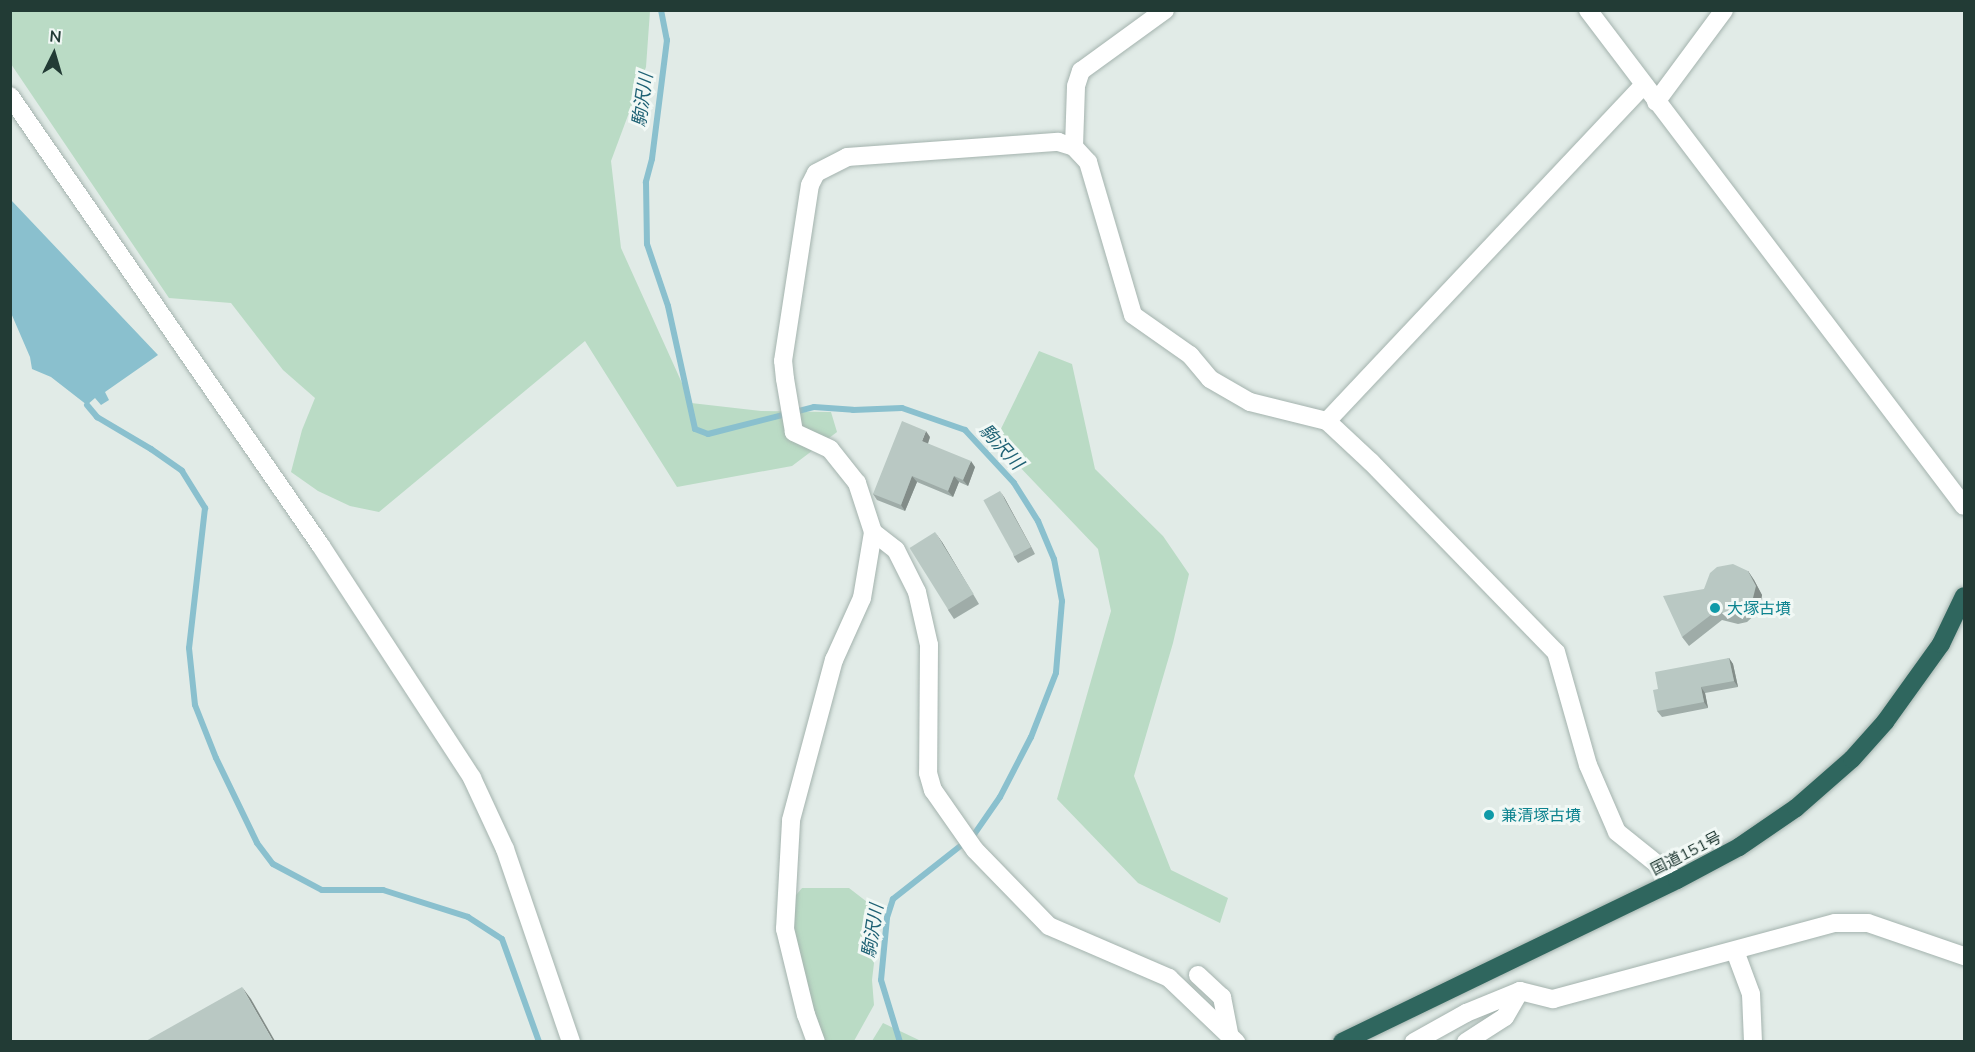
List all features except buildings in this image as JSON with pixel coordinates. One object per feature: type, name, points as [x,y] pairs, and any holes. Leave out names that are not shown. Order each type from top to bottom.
[{"type":"highway","name":"国道151号","points":[[1349,1038],[1677,880],[1739,848],[1796,808],[1852,759],[1911,689],[1941,644],[1965,596]]},
{"type":"street","points":[[1074,147],[1076,86],[1081,71],[1165,10]]},
{"type":"street","points":[[1588,10],[1965,506]]},
{"type":"street","points":[[1656,102],[1724,10]]},
{"type":"street","points":[[1328,421],[1644,85]]},
{"type":"street","points":[[12,102],[321,546],[472,778],[505,849],[571,1041]]},
{"type":"street","points":[[816,1041],[806,1015],[785,929],[785,886],[791,820],[834,660],[862,598],[873,532],[857,483],[830,449],[794,432],[783,361],[810,185],[816,173],[847,156],[1058,142],[1074,147],[1088,162],[1133,315],[1190,355],[1210,379],[1250,402],[1328,421],[1556,652],[1588,765],[1617,832],[1677,880]]},
{"type":"street","points":[[873,532],[896,550],[917,592],[930,645],[928,773],[933,789],[962,832],[975,850],[1049,926],[1169,978],[1233,1037]]},
{"type":"street","points":[[1414,1041],[1466,1013],[1521,991],[1553,999],[1735,951],[1802,929],[1835,923],[1868,923],[1965,956]]},
{"type":"street","points":[[1735,951],[1751,994],[1753,1041]]},
{"type":"street","points":[[1198,975],[1222,997],[1233,1037]]},
{"type":"street","points":[[1466,1041],[1505,1017],[1521,991]]},
{"type":"street","points":[[1349,1038],[1374,1041]]},
{"type":"green space","points":[[11,11],[650,11],[646,67],[611,161],[621,248],[691,403],[761,411],[831,412],[837,432],[792,466],[677,487],[585,341],[379,512],[350,506],[318,491],[291,472],[302,430],[315,398],[283,370],[231,303],[169,298],[11,64]]},
{"type":"green space","points":[[1039,351],[1072,364],[1095,469],[1163,536],[1189,574],[1173,643],[1134,776],[1171,870],[1228,898],[1220,923],[1138,883],[1057,799],[1111,611],[1098,549],[995,441]]},
{"type":"green space","points":[[802,888],[849,888],[880,912],[872,980],[874,1005],[854,1041],[821,1041],[795,963],[792,900]]},
{"type":"green space","points":[[883,1023],[921,1041],[872,1041]]},
{"type":"water","points":[[11,200],[158,355],[105,392],[109,400],[101,405],[95,398],[87,405],[51,377],[32,369],[30,357],[11,313]]},
{"type":"waterway","name":"駒沢川","points":[[661,10],[667,40],[652,159],[646,182],[647,244],[668,306],[695,429],[708,434],[814,407],[853,410],[902,408],[965,430],[1014,483],[1038,521],[1054,559],[1062,601],[1056,673],[1031,737],[1000,797],[973,836],[893,899],[887,918],[881,980],[900,1042]]},
{"type":"waterway","points":[[87,405],[97,417],[151,449],[182,471],[205,508],[189,648],[195,705],[216,758],[257,843],[273,864],[322,890],[383,890],[468,917],[502,939],[539,1042]]},
{"type":"place","name":"大塚古墳","points":[[1715,608]]},
{"type":"place","name":"兼清塚古墳","points":[[1489,815]]}]
